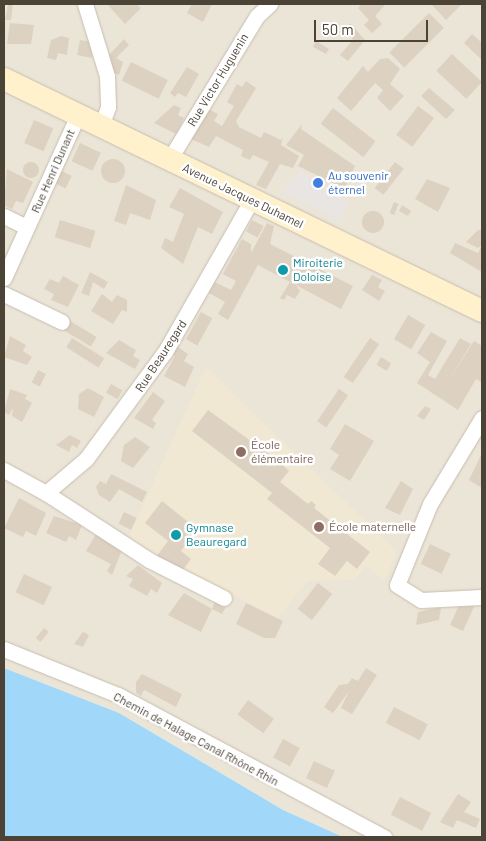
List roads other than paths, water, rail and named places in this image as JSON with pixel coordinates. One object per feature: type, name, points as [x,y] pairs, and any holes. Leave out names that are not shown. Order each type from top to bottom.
[{"type":"main road","name":"Avenue Jacques Duhamel","points":[[4,79],[482,311]]},
{"type":"street","points":[[85,4],[107,76],[108,107],[101,126]]},
{"type":"street","name":"Rue Victor Huguenin","points":[[169,160],[257,16],[270,4]]},
{"type":"street","name":"Rue Henri Dunant","points":[[4,278],[78,115]]},
{"type":"street","name":"Rue Beauregard","points":[[46,493],[73,472],[123,413],[208,282],[251,200]]},
{"type":"street","name":"Rue Henri Dunant","points":[[4,216],[27,227]]},
{"type":"street","points":[[4,294],[62,322]]},
{"type":"street","points":[[482,418],[430,504],[397,585],[421,600],[482,597]]},
{"type":"street","points":[[4,470],[46,493],[149,560],[224,598]]},
{"type":"street","name":"Chemin de Halage Canal Rhône Rhin","points":[[4,649],[118,696],[384,837]]},
{"type":"water","points":[[4,668],[119,713],[283,810],[343,837],[4,837]]},
{"type":"place","name":"Au souvenir éternel","points":[[318,183]]},
{"type":"place","name":"Miroiterie Doloise","points":[[283,270]]},
{"type":"place","name":"École élémentaire","points":[[241,452]]},
{"type":"place","name":"École maternelle","points":[[319,527]]},
{"type":"place","name":"Gymnase Beauregard","points":[[176,535]]}]
